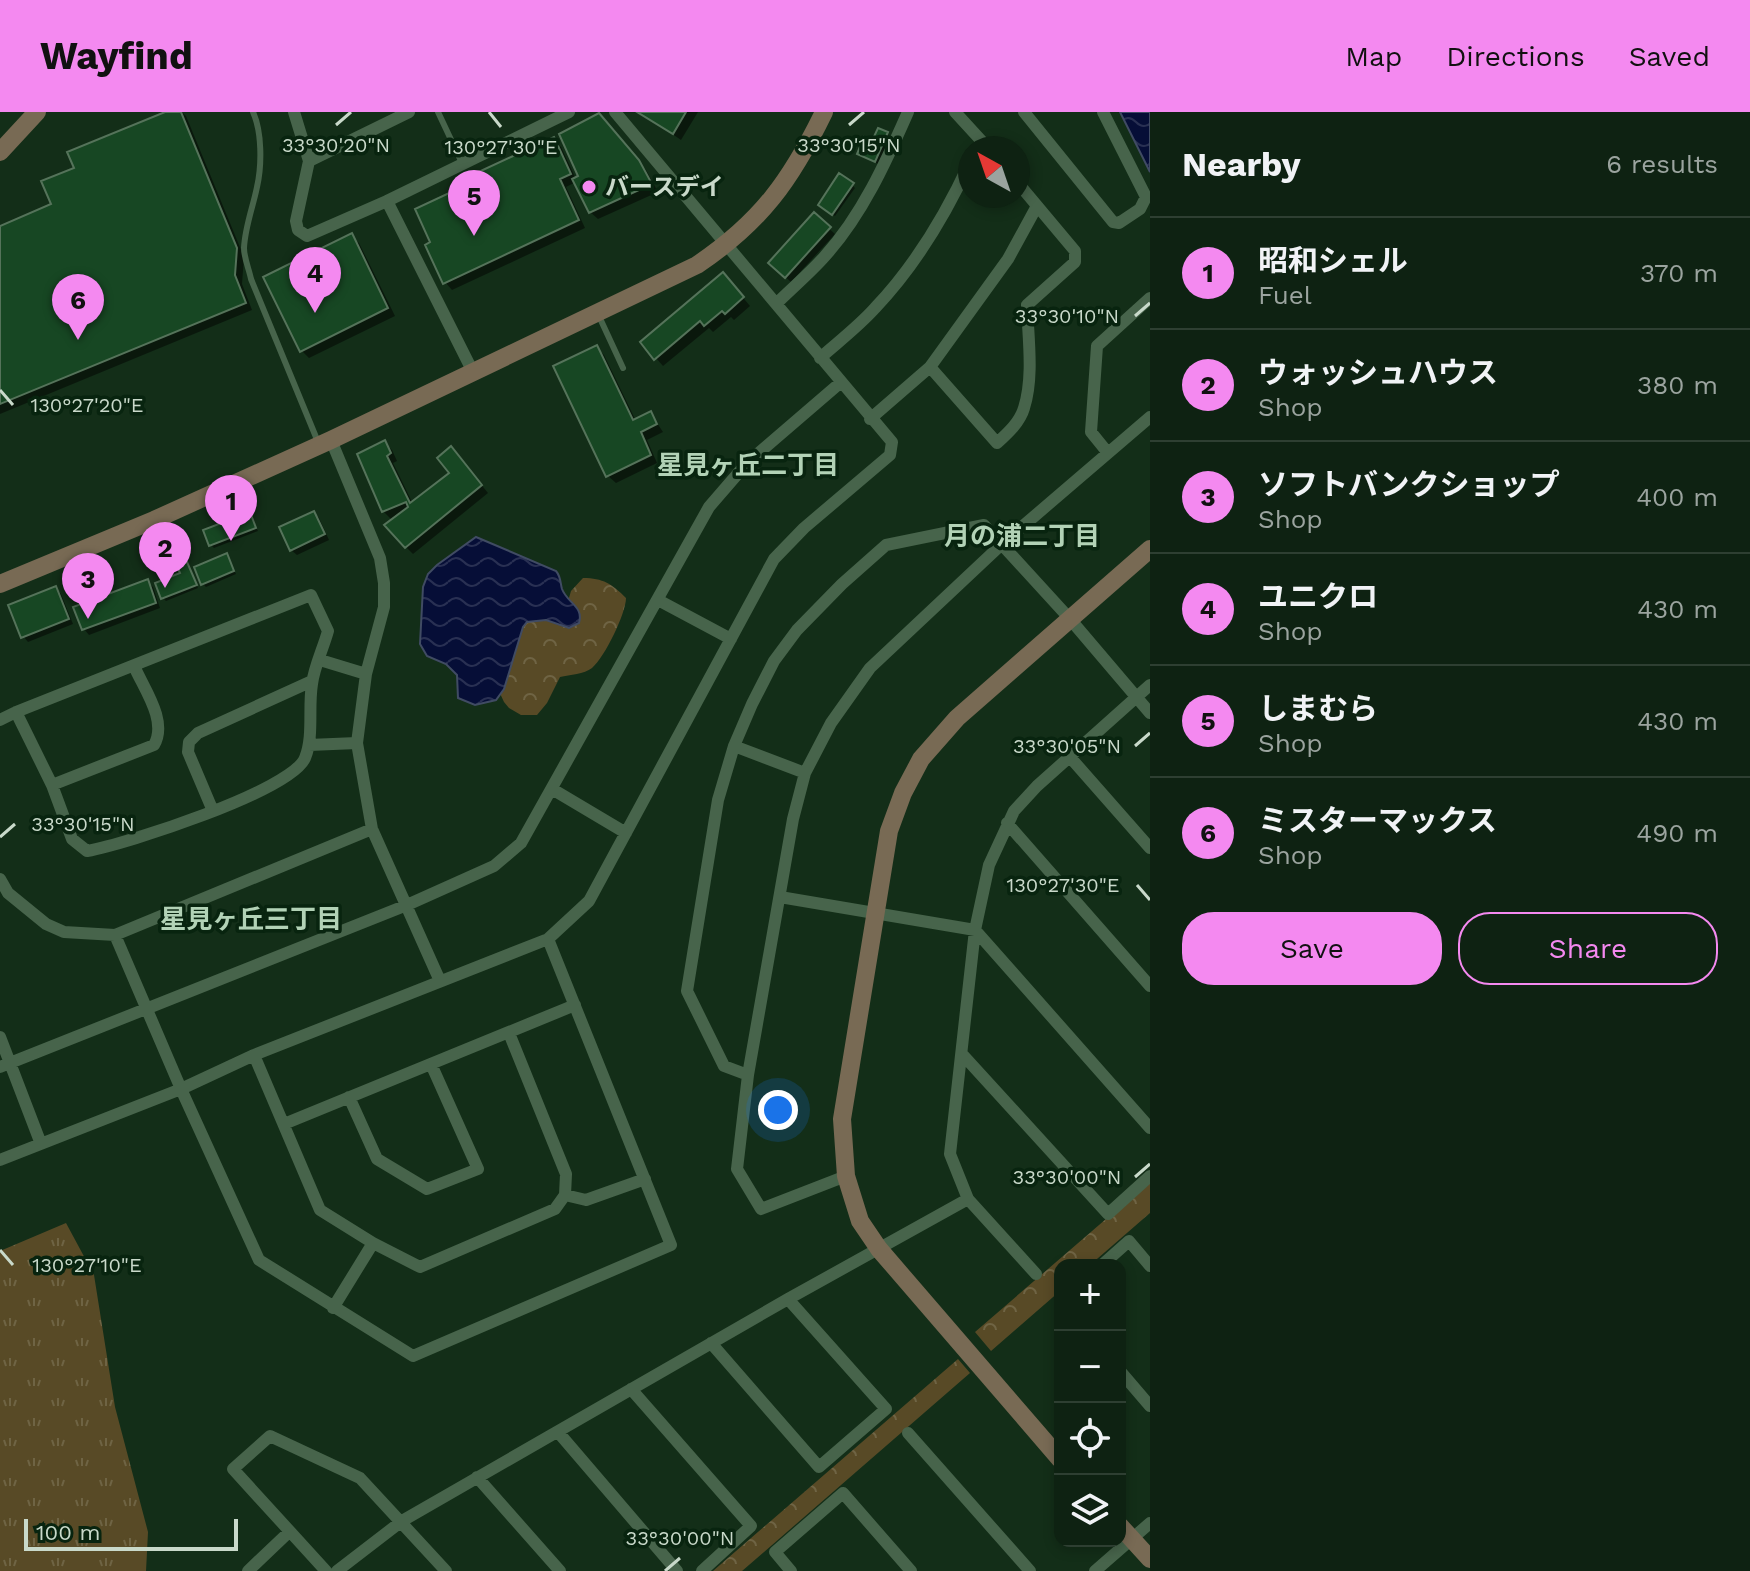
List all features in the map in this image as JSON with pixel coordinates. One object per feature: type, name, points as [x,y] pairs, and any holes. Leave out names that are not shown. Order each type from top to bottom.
[{"type":"street","points":[[0,152],[37,112]]},
{"type":"street","points":[[294,112],[309,161],[296,221],[298,230],[307,236],[387,201],[569,112]]},
{"type":"street","points":[[309,161],[409,112]]},
{"type":"street","points":[[0,1160],[548,939],[589,901],[774,559],[804,528],[890,455],[892,442],[615,112]]},
{"type":"street","points":[[0,584],[154,520],[325,442],[697,265],[752,223],[772,199],[805,151],[824,112]]},
{"type":"street","points":[[776,304],[826,255],[861,206],[887,160],[908,112]]},
{"type":"street","points":[[955,112],[975,136]]},
{"type":"street","points":[[1024,112],[1113,222],[1119,223],[1140,209],[1146,197],[1103,112]]},
{"type":"street","points":[[820,358],[876,308],[915,257],[958,188]]},
{"type":"street","points":[[930,367],[997,443],[1015,426],[1024,408],[1028,377],[1027,305],[1075,262],[1075,251],[1030,198]]},
{"type":"street","points":[[387,201],[473,372]]},
{"type":"street","points":[[870,419],[930,367],[1008,259],[1037,206]]},
{"type":"street","points":[[1108,453],[1091,432],[1097,346],[1150,298]]},
{"type":"street","points":[[5,1065],[407,905],[494,866],[521,843],[709,507],[747,463],[840,383]]},
{"type":"street","points":[[846,1176],[761,1209],[737,1169],[748,1075],[793,819],[805,773],[831,723],[870,668],[1002,544],[1150,417]]},
{"type":"street","points":[[325,442],[380,558],[384,583],[384,607],[366,674],[357,743],[372,829],[440,981]]},
{"type":"street","points":[[748,1075],[724,1066],[687,991],[718,800],[734,746],[774,661],[797,630],[842,584],[886,545],[984,525],[1150,713]]},
{"type":"street","points":[[1054,1452],[879,1249],[860,1221],[846,1176],[842,1119],[889,831],[903,793],[921,759],[957,718],[1150,549]]},
{"type":"street","points":[[0,720],[16,712],[311,595],[328,631],[312,681],[309,745],[304,762],[290,775],[213,811],[114,846],[87,851],[72,839],[52,785],[16,712]]},
{"type":"street","points":[[658,600],[731,639]]},
{"type":"street","points":[[320,660],[366,674]]},
{"type":"street","points":[[52,785],[154,745],[159,735],[159,722],[134,666]]},
{"type":"street","points":[[213,811],[188,752],[189,742],[198,733],[312,681]]},
{"type":"street","points":[[1036,1274],[968,1199],[950,1154],[975,930],[989,865],[1014,811],[1069,756],[1150,685]]},
{"type":"street","points":[[309,745],[357,743]]},
{"type":"street","points":[[734,746],[805,773]]},
{"type":"street","points":[[1069,756],[1150,848]]},
{"type":"street","points":[[552,789],[626,833]]},
{"type":"street","points":[[1007,823],[1150,986]]},
{"type":"street","points":[[0,879],[8,893],[46,924],[64,932],[115,935],[372,829]]},
{"type":"street","points":[[780,897],[975,930],[1150,1128]]},
{"type":"street","points":[[115,935],[259,1260],[413,1356],[671,1245],[548,939]]},
{"type":"street","points":[[284,1124],[575,1005]]},
{"type":"street","points":[[254,1055],[320,1210],[373,1243],[420,1267],[555,1209],[565,1195],[566,1174],[509,1033]]},
{"type":"street","points":[[0,1037],[5,1065],[41,1144]]},
{"type":"street","points":[[962,1054],[1108,1214],[1150,1176]]},
{"type":"street","points":[[349,1097],[377,1159],[427,1189],[478,1169],[431,1064]]},
{"type":"street","points":[[565,1195],[586,1200],[645,1179]]},
{"type":"street","points":[[337,1571],[402,1521],[968,1199]]},
{"type":"street","points":[[1109,1259],[1129,1241],[1150,1266]]},
{"type":"street","points":[[333,1308],[373,1243]]},
{"type":"street","points":[[711,1343],[819,1467],[886,1409],[788,1299]]},
{"type":"street","points":[[1126,1378],[1150,1406]]},
{"type":"street","points":[[631,1389],[751,1526],[702,1571]]},
{"type":"street","points":[[558,1432],[677,1571]]},
{"type":"street","points":[[908,1433],[1030,1571]]},
{"type":"street","points":[[326,1571],[233,1469],[270,1436],[360,1478],[446,1571]]},
{"type":"street","points":[[477,1477],[560,1571]]},
{"type":"street","points":[[791,1571],[775,1552],[843,1493],[911,1571]]},
{"type":"street","points":[[1150,1523],[1126,1533],[1150,1559]]},
{"type":"street","points":[[248,1571],[289,1532]]},
{"type":"street","points":[[1095,1571],[1115,1547]]},
{"type":"lane","points":[[253,112],[257,121],[258,184],[247,222],[244,251],[251,279],[325,442]]},
{"type":"lane","points":[[438,112],[463,165]]},
{"type":"lane","points":[[598,314],[623,368]]},
{"type":"green space","points":[[583,578],[607,583],[626,598],[614,634],[592,668],[560,677],[537,715],[521,715],[509,708],[498,689],[513,638],[531,616],[564,615],[571,591]]},
{"type":"green space","points":[[1150,1181],[1150,1213],[1097,1259],[1060,1259]]},
{"type":"green space","points":[[66,1223],[94,1275],[115,1407],[148,1532],[146,1571],[0,1571],[0,1251]]},
{"type":"green space","points":[[1054,1264],[1054,1296],[991,1351],[975,1332]]},
{"type":"green space","points":[[958,1359],[970,1373],[742,1571],[713,1571]]},
{"type":"water","points":[[1120,112],[1150,112],[1150,172]]},
{"type":"water","points":[[476,537],[556,571],[564,594],[577,608],[580,617],[579,623],[569,628],[546,620],[527,622],[504,689],[496,700],[475,705],[458,698],[457,675],[446,664],[427,656],[420,644],[423,587],[428,574]]},
{"type":"building","points":[[165,112],[181,112],[237,248],[235,275],[246,303],[0,404],[0,226],[51,204],[41,181],[74,168],[67,152]]},
{"type":"building","points":[[637,112],[686,112],[673,134]]},
{"type":"building","points":[[599,113],[639,160],[652,184],[589,213],[572,179],[578,176],[559,134]]},
{"type":"building","points":[[878,128],[888,132],[875,162],[857,154],[864,137],[872,141]]},
{"type":"building","points":[[554,137],[571,174],[560,179],[579,220],[443,284],[425,245],[430,242],[415,209],[475,181],[472,175]]},
{"type":"building","points":[[839,173],[854,183],[832,215],[818,205]]},
{"type":"building","points":[[814,212],[831,227],[785,278],[768,263]]},
{"type":"building","points":[[352,233],[388,308],[300,352],[263,277]]},
{"type":"building","points":[[723,272],[744,297],[725,314],[722,311],[704,326],[700,321],[654,360],[640,342]]},
{"type":"building","points":[[597,345],[633,420],[651,411],[657,424],[641,432],[651,455],[606,477],[553,366]]},
{"type":"building","points":[[385,440],[391,453],[387,456],[410,503],[449,473],[437,458],[451,446],[482,485],[405,548],[384,525],[408,507],[406,502],[382,512],[357,454]]},
{"type":"building","points":[[314,511],[325,534],[290,551],[279,527]]},
{"type":"building","points":[[250,512],[256,528],[209,546],[203,530]]},
{"type":"building","points":[[227,553],[234,571],[201,585],[194,567]]},
{"type":"building","points":[[187,562],[197,585],[161,599],[155,583],[180,573],[177,566]]},
{"type":"building","points":[[148,579],[156,603],[82,630],[73,607]]},
{"type":"building","points":[[56,586],[69,619],[21,638],[8,605]]},
{"type":"place","name":"バースデイ","points":[[589,187]]},
{"type":"place","name":"しまむら","points":[[474,236]]},
{"type":"place","name":"ユニクロ","points":[[315,313]]},
{"type":"place","name":"ミスターマックス","points":[[78,340]]},
{"type":"place","name":"昭和シェル","points":[[231,541]]},
{"type":"place","name":"ウォッシュハウス","points":[[165,588]]},
{"type":"place","name":"ソフトバンクショップ","points":[[88,619]]},
{"type":"district","name":"星見ヶ丘二丁目","points":[[748,465]]},
{"type":"district","name":"月の浦二丁目","points":[[1022,536]]},
{"type":"district","name":"星見ヶ丘三丁目","points":[[251,919]]}]
